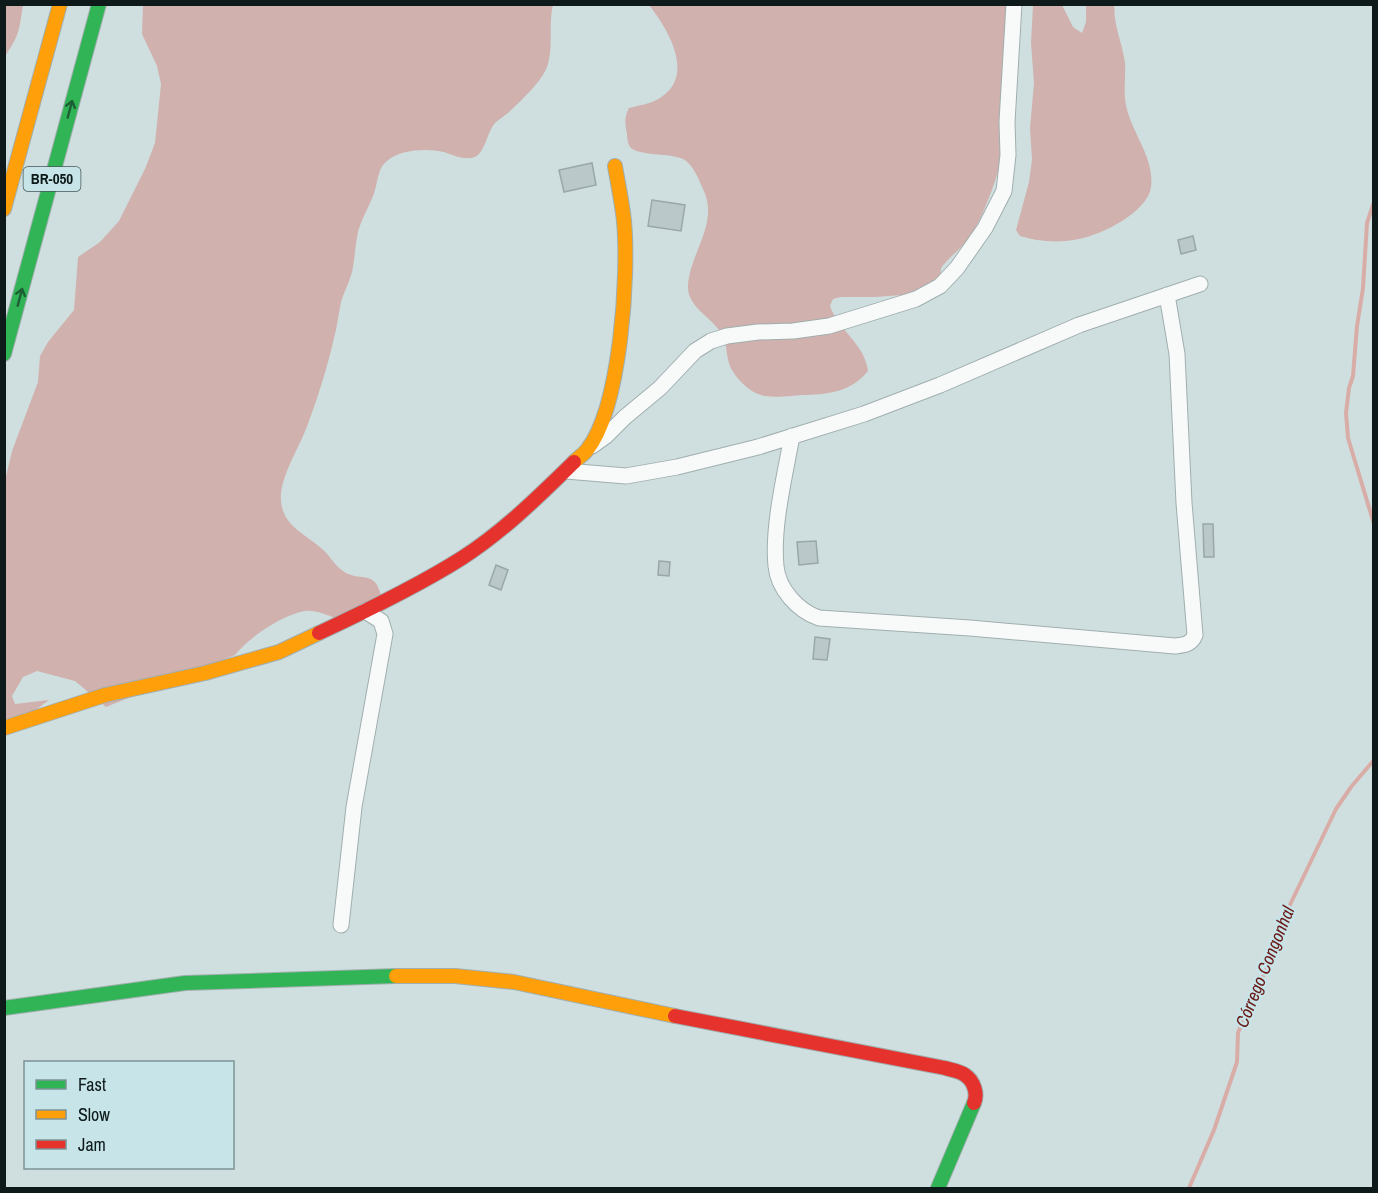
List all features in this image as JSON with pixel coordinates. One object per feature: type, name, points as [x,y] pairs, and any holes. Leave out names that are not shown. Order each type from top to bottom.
[{"type":"main road","name":"BR-050","points":[[4,209],[60,4]]},
{"type":"main road","name":"BR-050","points":[[4,354],[99,4]]},
{"type":"main road","points":[[4,728],[105,695],[205,673],[279,652],[365,611],[462,558],[516,518],[588,450],[602,420],[619,356],[624,273],[624,221],[615,166]]},
{"type":"main road","points":[[4,1008],[185,983],[356,976],[454,976],[514,982],[708,1023],[914,1061],[966,1075],[975,1088],[976,1097],[938,1188]]},
{"type":"street","points":[[588,450],[660,388],[695,351],[711,340],[758,332],[792,331],[829,326],[916,299],[934,291],[951,275],[985,228],[1004,191],[1008,155],[1007,122],[1014,4]]},
{"type":"street","points":[[566,471],[626,476],[752,449],[864,414],[940,385],[1078,326],[1200,284]]},
{"type":"street","points":[[792,436],[781,496],[776,567],[783,587],[800,609],[808,614],[819,618],[1184,645],[1191,642],[1195,635],[1184,503],[1178,354],[1167,296]]},
{"type":"street","points":[[341,925],[351,825],[385,634],[381,621],[365,611]]},
{"type":"shaded area","points":[[5,4],[23,5],[18,32],[5,56]]},
{"type":"shaded area","points":[[1005,4],[1007,8],[1000,164],[988,200],[972,234],[941,269],[943,283],[916,294],[833,299],[830,306],[834,315],[862,353],[868,371],[848,387],[824,394],[777,397],[761,395],[750,390],[740,381],[729,364],[722,334],[695,305],[689,293],[690,274],[708,214],[707,202],[698,177],[683,159],[640,152],[630,147],[628,143],[625,121],[629,108],[660,98],[671,89],[676,78],[675,52],[664,27],[649,5]]},
{"type":"shaded area","points":[[143,5],[553,5],[547,67],[525,97],[495,123],[479,154],[467,158],[444,152],[414,150],[392,157],[382,167],[358,232],[352,272],[341,303],[322,384],[283,483],[281,501],[290,523],[324,550],[343,571],[374,582],[381,595],[337,619],[309,611],[286,617],[257,634],[235,655],[106,707],[75,681],[37,671],[23,677],[12,696],[15,704],[49,700],[5,733],[4,485],[12,451],[38,382],[40,356],[48,342],[74,310],[78,257],[100,242],[119,221],[145,169],[155,143],[161,84],[157,66],[142,34]]},
{"type":"shaded area","points":[[1033,5],[1062,5],[1073,27],[1082,33],[1086,22],[1086,5],[1114,5],[1125,63],[1126,105],[1146,155],[1151,187],[1142,205],[1133,213],[1111,227],[1088,237],[1065,241],[1034,240],[1020,236],[1016,230],[1029,182],[1032,160],[1030,128],[1034,83],[1031,43]]},
{"type":"building","points":[[592,163],[596,185],[564,192],[559,170]]},
{"type":"building","points":[[652,200],[685,205],[681,231],[648,226]]},
{"type":"building","points":[[1193,236],[1196,250],[1181,254],[1178,240]]},
{"type":"building","points":[[1203,524],[1213,524],[1214,557],[1204,557]]},
{"type":"building","points":[[816,541],[818,563],[799,565],[797,542]]},
{"type":"building","points":[[659,561],[670,562],[669,576],[658,575]]},
{"type":"building","points":[[496,565],[508,570],[501,590],[489,585]]},
{"type":"building","points":[[815,637],[830,639],[827,660],[813,659]]},
{"type":"waterway","name":"Córrego Congonhal","points":[[1374,202],[1367,223],[1363,288],[1353,376],[1346,413],[1348,438],[1374,524]]},
{"type":"waterway","name":"Córrego Congonhal","points":[[1189,1188],[1214,1130],[1237,1062],[1238,1033],[1266,970],[1287,911],[1336,809],[1374,760]]},
{"type":"traffic: fast","points":[[4,354],[99,4]]},
{"type":"traffic: fast","points":[[4,1008],[185,983],[396,976]]},
{"type":"traffic: fast","points":[[938,1188],[974,1103]]},
{"type":"traffic: slow","points":[[4,209],[60,4]]},
{"type":"traffic: slow","points":[[574,462],[587,450],[599,430],[608,404],[620,339],[625,244],[623,214],[615,166]]},
{"type":"traffic: slow","points":[[4,728],[105,695],[205,673],[279,652],[319,633]]},
{"type":"traffic: slow","points":[[396,976],[455,976],[514,982],[675,1016]]},
{"type":"traffic: jam","points":[[319,633],[410,588],[477,548],[507,525],[574,462]]},
{"type":"traffic: jam","points":[[675,1016],[961,1072],[973,1084],[976,1096],[974,1103]]}]
